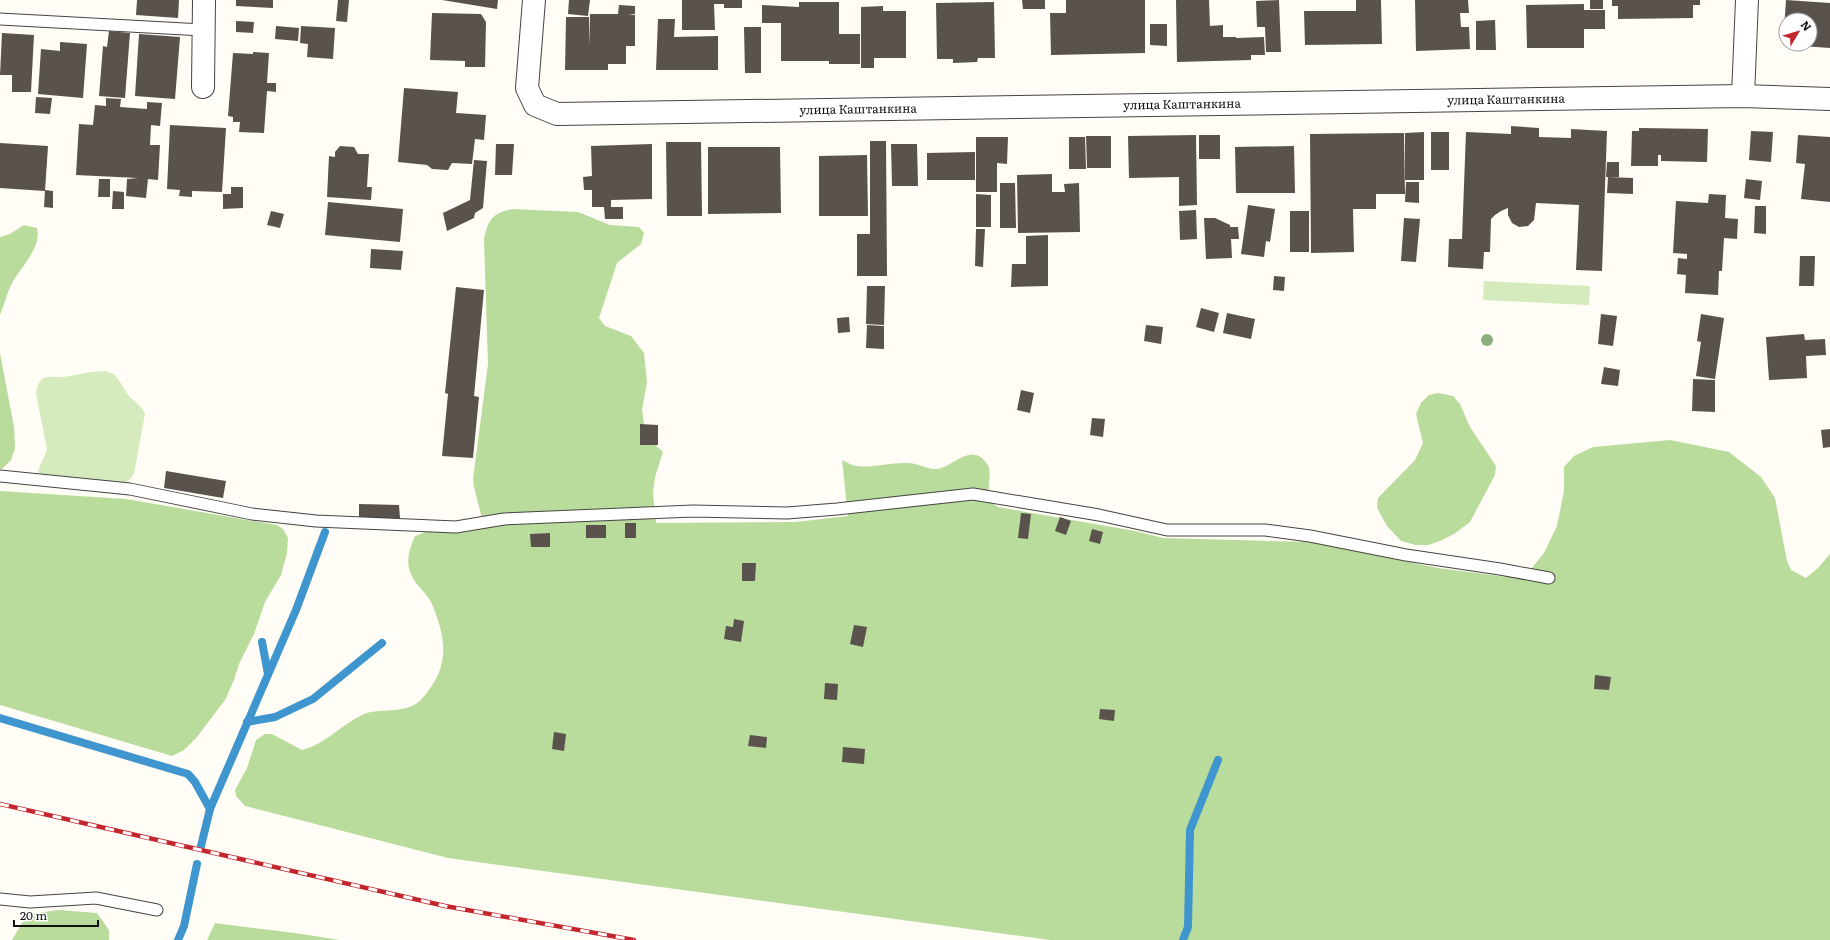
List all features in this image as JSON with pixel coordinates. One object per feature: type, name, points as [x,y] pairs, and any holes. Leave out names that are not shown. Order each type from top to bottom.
[{"type":"street","points":[[203,86],[204,0]]},
{"type":"street","name":"улица Каштанкина","points":[[534,0],[528,88],[535,105],[557,114],[1743,96],[1830,99]]},
{"type":"street","points":[[1743,96],[1747,0]]},
{"type":"lane","points":[[0,19],[204,30]]},
{"type":"lane","points":[[0,476],[130,489],[252,514],[316,521],[456,527],[504,519],[693,511],[787,513],[974,494],[1100,515],[1167,530],[1273,531],[1310,536],[1406,555],[1549,578]]},
{"type":"lane","points":[[0,899],[30,902],[96,898],[157,910]]},
{"type":"green space","points":[[512,209],[578,212],[610,225],[639,227],[644,233],[641,244],[617,263],[599,318],[605,326],[631,336],[644,353],[647,382],[642,410],[646,437],[663,452],[655,477],[653,493],[656,523],[795,522],[848,516],[842,460],[856,466],[908,463],[935,469],[942,468],[962,457],[975,455],[982,458],[988,465],[990,472],[989,501],[998,507],[1135,531],[1163,538],[1310,542],[1438,568],[1507,577],[1531,569],[1544,553],[1557,526],[1564,491],[1564,467],[1574,456],[1593,447],[1670,440],[1729,452],[1761,477],[1775,498],[1787,561],[1791,570],[1806,578],[1819,567],[1830,554],[1830,940],[1050,940],[448,858],[245,806],[236,796],[235,790],[247,768],[256,740],[265,734],[272,734],[302,750],[311,747],[364,714],[376,711],[407,708],[415,705],[425,695],[437,677],[443,657],[440,625],[430,600],[415,582],[411,574],[408,560],[411,545],[415,536],[430,531],[465,532],[477,526],[482,520],[473,479],[488,364],[484,239],[487,227],[492,218],[495,215]]},
{"type":"green space","points":[[24,225],[37,228],[38,235],[34,250],[12,283],[0,315],[0,237],[10,234]]},
{"type":"green space","points":[[1484,281],[1590,286],[1589,305],[1483,300]]},
{"type":"green space","points":[[0,353],[14,427],[15,448],[11,460],[2,469],[0,469]]},
{"type":"green space","points":[[106,371],[117,378],[129,396],[140,406],[145,414],[134,474],[126,482],[116,484],[41,476],[38,472],[47,449],[36,394],[39,383],[42,379],[47,377],[63,377],[89,372]]},
{"type":"green space","points":[[1438,393],[1453,396],[1460,404],[1470,427],[1496,466],[1495,475],[1470,522],[1454,534],[1440,541],[1428,545],[1416,545],[1401,541],[1387,526],[1377,508],[1378,498],[1415,460],[1423,443],[1416,414],[1421,403],[1429,395]]},
{"type":"green space","points":[[0,491],[126,499],[277,525],[283,529],[288,538],[287,553],[281,575],[265,602],[254,634],[239,664],[234,680],[225,700],[197,737],[184,750],[172,756],[0,705]]},
{"type":"green space","points":[[59,910],[97,913],[109,930],[109,940],[12,940],[22,923],[30,914]]},
{"type":"green space","points":[[215,923],[295,933],[340,940],[207,940]]},
{"type":"building","points":[[137,0],[179,0],[178,18],[136,15]]},
{"type":"building","points":[[236,0],[273,0],[273,8],[236,6]]},
{"type":"building","points":[[338,0],[349,0],[347,22],[336,21]]},
{"type":"building","points":[[442,0],[498,0],[497,9]]},
{"type":"building","points":[[569,0],[590,0],[588,16],[568,14]]},
{"type":"building","points":[[682,0],[742,0],[742,8],[724,8],[724,4],[714,4],[715,30],[682,30]]},
{"type":"building","points":[[1022,0],[1045,0],[1045,9],[1023,9]]},
{"type":"building","points":[[1066,0],[1145,0],[1145,53],[1051,55],[1050,13],[1066,13]]},
{"type":"building","points":[[1176,0],[1209,0],[1210,26],[1223,25],[1223,37],[1264,37],[1265,55],[1251,55],[1251,60],[1177,62]]},
{"type":"building","points":[[1279,0],[1281,52],[1266,52],[1265,27],[1257,27],[1256,1]]},
{"type":"building","points":[[1356,0],[1381,0],[1382,44],[1305,45],[1304,11],[1356,11]]},
{"type":"building","points":[[1415,0],[1468,0],[1469,13],[1460,13],[1461,27],[1469,27],[1470,49],[1416,51]]},
{"type":"building","points":[[1590,0],[1603,0],[1603,9],[1590,9]]},
{"type":"building","points":[[1612,0],[1700,0],[1700,5],[1693,5],[1693,18],[1618,19],[1618,6],[1612,6]]},
{"type":"building","points":[[1786,0],[1830,3],[1830,48],[1818,47],[1818,12],[1785,12]]},
{"type":"building","points":[[799,2],[839,2],[839,34],[860,34],[860,64],[829,64],[829,61],[781,61],[781,23],[762,23],[762,5],[799,7]]},
{"type":"building","points":[[994,2],[995,58],[978,58],[977,62],[953,63],[953,59],[937,59],[936,3]]},
{"type":"building","points":[[1584,4],[1584,10],[1605,10],[1605,29],[1584,29],[1584,48],[1527,48],[1526,5]]},
{"type":"building","points":[[619,5],[635,6],[635,14],[628,15],[635,15],[635,46],[626,46],[626,64],[608,64],[608,70],[565,70],[566,17],[589,17],[590,46],[590,14],[618,14]]},
{"type":"building","points":[[883,6],[883,11],[906,11],[906,58],[874,58],[874,68],[861,68],[861,7]]},
{"type":"building","points":[[432,13],[481,14],[486,22],[485,67],[465,67],[465,61],[430,60]]},
{"type":"building","points":[[658,19],[675,19],[674,37],[718,36],[718,70],[656,70]]},
{"type":"building","points":[[1495,20],[1496,50],[1476,50],[1476,21]]},
{"type":"building","points":[[236,21],[254,22],[253,33],[236,32]]},
{"type":"building","points":[[1150,24],[1167,24],[1167,46],[1150,45]]},
{"type":"building","points":[[276,26],[299,28],[298,41],[275,39]]},
{"type":"building","points":[[301,26],[335,28],[333,59],[307,57],[308,44],[300,43]]},
{"type":"building","points":[[744,27],[761,27],[761,73],[745,73]]},
{"type":"building","points":[[109,31],[130,33],[125,98],[99,96],[103,46],[107,47]]},
{"type":"building","points":[[2,33],[34,35],[31,92],[12,92],[12,75],[0,75]]},
{"type":"building","points":[[139,34],[180,37],[175,99],[135,96]]},
{"type":"building","points":[[60,42],[87,44],[83,98],[38,94],[41,49],[60,51]]},
{"type":"building","points":[[253,52],[269,53],[267,83],[276,83],[276,92],[267,91],[264,133],[239,132],[240,122],[233,122],[233,117],[228,116],[233,53],[253,54]]},
{"type":"building","points":[[404,88],[458,92],[456,113],[486,115],[484,140],[475,139],[472,164],[452,163],[448,170],[432,169],[427,165],[398,162]]},
{"type":"building","points":[[36,97],[52,98],[50,114],[35,113]]},
{"type":"building","points":[[106,98],[121,99],[120,107],[147,109],[147,102],[162,103],[160,126],[151,125],[150,145],[160,145],[158,180],[148,179],[146,198],[126,196],[127,179],[138,178],[76,175],[79,124],[93,125],[95,105],[106,106]]},
{"type":"building","points":[[170,125],[226,128],[222,192],[192,191],[192,197],[179,196],[180,190],[167,189]]},
{"type":"building","points":[[1511,126],[1539,128],[1539,137],[1571,138],[1571,129],[1607,131],[1602,271],[1576,270],[1579,205],[1536,203],[1534,220],[1528,226],[1519,227],[1512,223],[1508,215],[1508,208],[1501,211],[1491,219],[1490,252],[1484,252],[1483,269],[1448,267],[1449,239],[1462,239],[1466,132],[1511,134]]},
{"type":"building","points":[[1639,128],[1708,129],[1707,162],[1661,161],[1661,155],[1658,155],[1658,166],[1631,166],[1632,131],[1639,131]]},
{"type":"building","points":[[1751,131],[1773,132],[1771,162],[1749,160]]},
{"type":"building","points":[[1424,132],[1424,180],[1405,180],[1405,133]]},
{"type":"building","points":[[1431,132],[1449,132],[1449,170],[1431,170]]},
{"type":"building","points":[[1404,133],[1405,194],[1376,194],[1376,209],[1353,209],[1354,252],[1311,253],[1310,134]]},
{"type":"building","points":[[1196,135],[1197,205],[1179,206],[1179,177],[1129,178],[1128,136]]},
{"type":"building","points":[[1199,135],[1220,135],[1220,159],[1199,159]]},
{"type":"building","points":[[1798,135],[1830,137],[1830,202],[1801,199],[1805,164],[1796,163]]},
{"type":"building","points":[[1086,136],[1111,136],[1111,168],[1087,168]]},
{"type":"building","points":[[976,137],[1008,137],[1007,164],[997,163],[997,192],[976,192]]},
{"type":"building","points":[[1069,137],[1085,137],[1086,169],[1069,169]]},
{"type":"building","points":[[870,141],[886,141],[887,276],[857,276],[857,234],[870,234]]},
{"type":"building","points":[[666,142],[701,142],[702,216],[667,216]]},
{"type":"building","points":[[0,143],[48,146],[45,191],[0,188]]},
{"type":"building","points":[[496,144],[514,144],[512,175],[495,175]]},
{"type":"building","points":[[652,144],[652,199],[611,200],[611,207],[592,207],[592,190],[584,190],[583,177],[592,176],[591,146]]},
{"type":"building","points":[[891,144],[917,144],[918,186],[892,186]]},
{"type":"building","points":[[340,146],[354,147],[358,154],[369,154],[367,187],[372,187],[371,200],[327,197],[329,156],[335,157],[335,152]]},
{"type":"building","points":[[1294,146],[1295,193],[1236,193],[1235,147]]},
{"type":"building","points":[[708,147],[780,147],[781,213],[708,214]]},
{"type":"building","points":[[975,152],[975,180],[927,180],[927,153]]},
{"type":"building","points":[[867,155],[868,216],[819,216],[819,156]]},
{"type":"building","points":[[474,160],[487,161],[483,208],[475,213],[474,218],[447,231],[443,213],[470,200]]},
{"type":"building","points":[[1607,162],[1619,162],[1619,177],[1606,177]]},
{"type":"building","points":[[1052,174],[1052,192],[1065,192],[1064,184],[1079,183],[1080,232],[1018,233],[1017,175]]},
{"type":"building","points":[[1608,177],[1633,178],[1633,194],[1607,193]]},
{"type":"building","points":[[99,179],[110,179],[110,197],[98,197]]},
{"type":"building","points":[[1746,179],[1762,181],[1760,200],[1744,198]]},
{"type":"building","points":[[1406,182],[1419,182],[1419,203],[1405,202]]},
{"type":"building","points":[[1000,183],[1015,183],[1016,228],[1000,228]]},
{"type":"building","points":[[231,187],[243,187],[243,208],[223,209],[223,194],[231,194]]},
{"type":"building","points":[[45,190],[53,191],[53,208],[44,207]]},
{"type":"building","points":[[113,191],[124,192],[124,209],[112,209]]},
{"type":"building","points":[[976,194],[991,195],[991,227],[976,227]]},
{"type":"building","points":[[1709,194],[1726,195],[1725,218],[1738,219],[1737,239],[1724,238],[1722,271],[1719,271],[1718,295],[1685,293],[1686,275],[1677,274],[1678,258],[1687,259],[1687,254],[1673,253],[1676,201],[1708,203]]},
{"type":"building","points":[[328,202],[403,209],[400,242],[325,235]]},
{"type":"building","points":[[1248,205],[1275,209],[1270,242],[1266,241],[1264,257],[1241,254]]},
{"type":"building","points":[[1755,206],[1766,206],[1766,234],[1754,233]]},
{"type":"building","points":[[604,207],[623,207],[623,219],[605,219]]},
{"type":"building","points":[[1196,210],[1197,239],[1180,240],[1179,211]]},
{"type":"building","points":[[271,211],[284,214],[280,228],[267,225]]},
{"type":"building","points":[[1290,211],[1309,211],[1309,252],[1290,252]]},
{"type":"building","points":[[1204,218],[1215,218],[1230,225],[1230,227],[1238,227],[1239,239],[1231,239],[1232,258],[1206,259]]},
{"type":"building","points":[[1404,218],[1420,219],[1416,262],[1401,261]]},
{"type":"building","points":[[976,229],[985,229],[983,267],[975,266]]},
{"type":"building","points":[[1048,235],[1048,286],[1011,287],[1012,264],[1026,264],[1026,236]]},
{"type":"building","points":[[371,249],[403,251],[401,270],[370,268]]},
{"type":"building","points":[[1800,256],[1815,256],[1814,286],[1799,286]]},
{"type":"building","points":[[1274,276],[1285,277],[1284,291],[1273,290]]},
{"type":"building","points":[[867,286],[885,286],[884,325],[866,324]]},
{"type":"building","points":[[456,287],[484,290],[474,396],[479,397],[473,458],[442,456],[448,394],[445,393]]},
{"type":"building","points":[[1201,308],[1219,313],[1214,332],[1196,327]]},
{"type":"building","points":[[1227,313],[1255,319],[1251,339],[1223,333]]},
{"type":"building","points":[[1601,314],[1617,316],[1613,346],[1598,344]]},
{"type":"building","points":[[1701,314],[1724,318],[1715,379],[1696,376],[1701,342],[1697,341]]},
{"type":"building","points":[[849,317],[850,332],[838,333],[837,318]]},
{"type":"building","points":[[867,325],[884,326],[884,349],[866,348]]},
{"type":"building","points":[[1146,325],[1163,327],[1161,344],[1144,341]]},
{"type":"building","points":[[1804,334],[1805,340],[1825,339],[1826,355],[1806,356],[1807,378],[1769,380],[1766,337]]},
{"type":"building","points":[[1604,367],[1620,370],[1618,386],[1601,384]]},
{"type":"building","points":[[1693,379],[1715,380],[1715,412],[1692,411]]},
{"type":"building","points":[[1021,390],[1034,393],[1030,413],[1017,410]]},
{"type":"building","points":[[1092,418],[1105,419],[1103,437],[1090,435]]},
{"type":"building","points":[[640,424],[658,425],[658,445],[640,445]]},
{"type":"building","points":[[1830,429],[1830,447],[1823,448],[1821,430]]},
{"type":"building","points":[[166,471],[226,481],[223,498],[164,488]]},
{"type":"building","points":[[359,504],[399,505],[400,518],[359,518]]},
{"type":"building","points":[[1021,513],[1031,514],[1028,539],[1018,538]]},
{"type":"building","points":[[1060,517],[1071,521],[1066,535],[1055,531]]},
{"type":"building","points":[[625,523],[636,523],[636,538],[625,538]]},
{"type":"building","points":[[586,525],[606,525],[606,538],[586,538]]},
{"type":"building","points":[[1092,529],[1103,532],[1100,544],[1089,541]]},
{"type":"building","points":[[550,533],[550,547],[531,547],[530,534]]},
{"type":"building","points":[[742,563],[756,563],[755,581],[742,581]]},
{"type":"building","points":[[734,619],[744,621],[741,642],[724,639],[726,626],[733,627]]},
{"type":"building","points":[[854,625],[867,627],[863,647],[850,644]]},
{"type":"building","points":[[1595,675],[1611,677],[1609,690],[1594,689]]},
{"type":"building","points":[[825,683],[838,684],[837,700],[824,699]]},
{"type":"building","points":[[1100,709],[1115,710],[1114,721],[1099,719]]},
{"type":"building","points":[[554,732],[566,734],[564,751],[552,749]]},
{"type":"building","points":[[750,735],[767,737],[766,748],[748,746]]},
{"type":"building","points":[[843,747],[865,749],[864,764],[842,762]]},
{"type":"waterway","points":[[201,846],[210,809],[296,610],[325,532]]},
{"type":"waterway","points":[[262,642],[268,674]]},
{"type":"waterway","points":[[247,722],[275,717],[313,699],[382,643]]},
{"type":"waterway","points":[[0,718],[188,774],[195,782],[210,809]]},
{"type":"waterway","points":[[1183,940],[1188,927],[1190,830],[1218,760]]},
{"type":"waterway","points":[[178,940],[184,926],[197,864]]},
{"type":"railway","points":[[0,804],[445,906],[634,940]]}]
